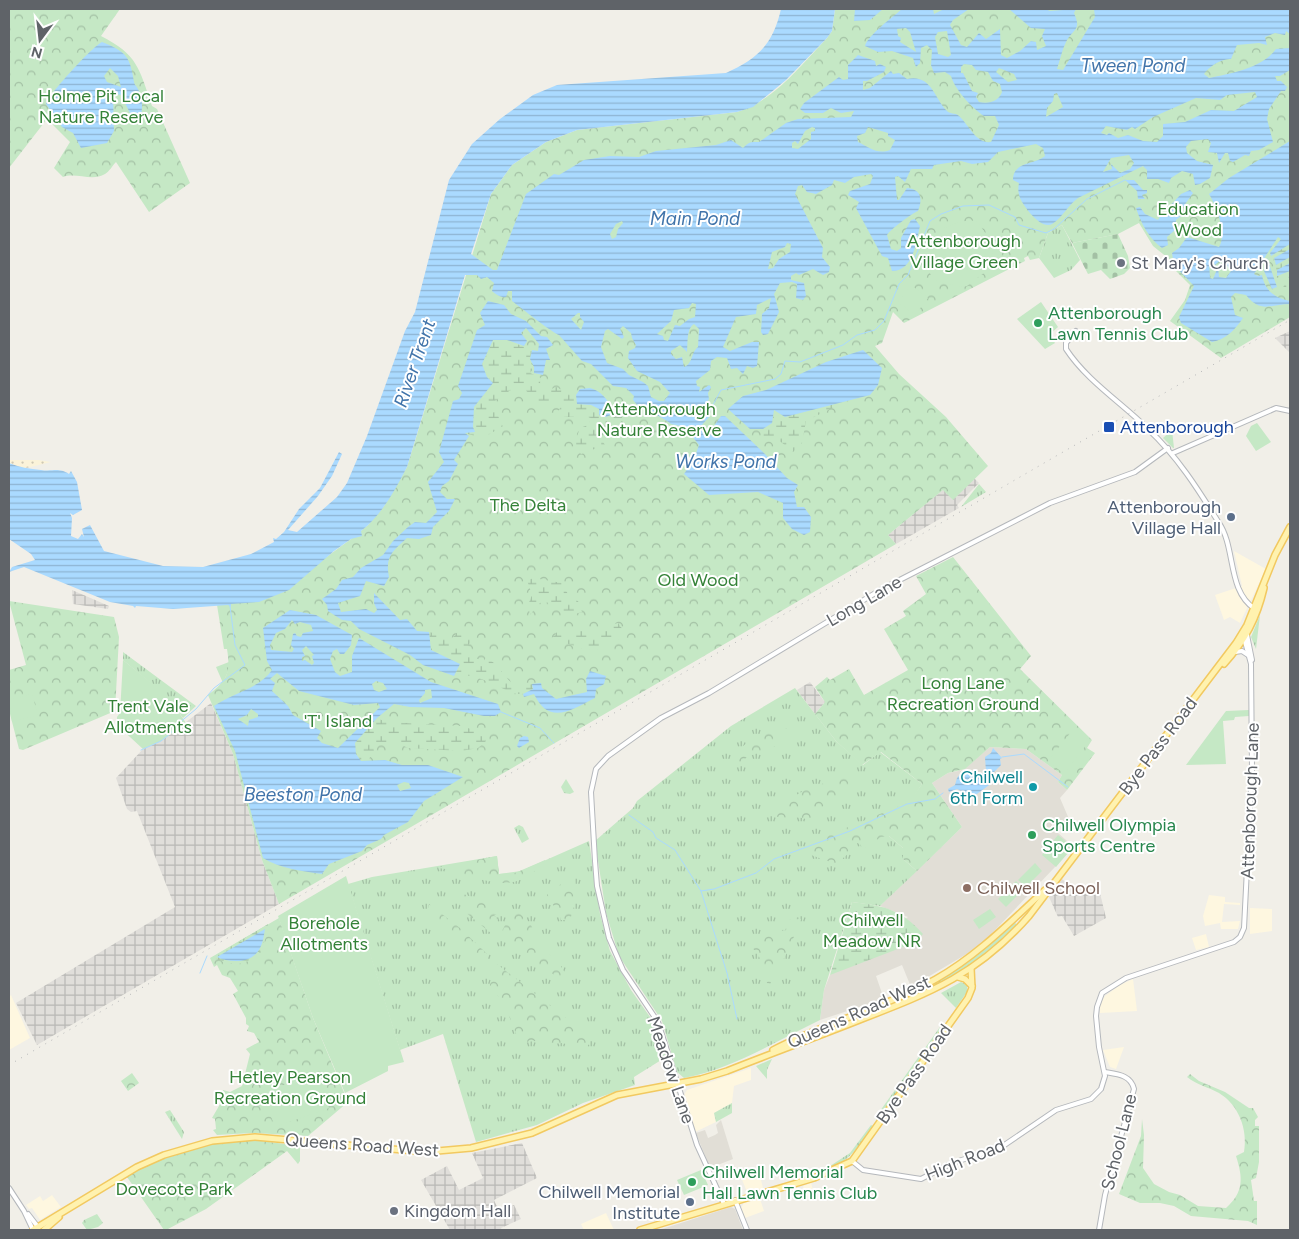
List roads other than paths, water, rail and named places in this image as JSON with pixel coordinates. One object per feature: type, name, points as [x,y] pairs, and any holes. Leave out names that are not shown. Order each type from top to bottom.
[{"type":"main road","name":"Bye Pass Road","points":[[1207,682],[1235,652],[1244,636],[1268,574],[1290,527]]},
{"type":"main road","name":"Bye Pass Road","points":[[958,977],[1009,938],[1244,636]]},
{"type":"main road","name":"Bye Pass Road","points":[[957,966],[1009,925],[1054,882]]},
{"type":"main road","name":"Queens Road West","points":[[760,1058],[833,1022],[899,997],[957,966]]},
{"type":"main road","name":"Bye Pass Road","points":[[852,1161],[968,998],[972,986],[972,968]]},
{"type":"main road","name":"Queens Road West","points":[[61,1215],[137,1167],[189,1148],[212,1142],[255,1137],[426,1152],[471,1148],[532,1133],[617,1095],[712,1076],[918,998],[958,977]]},
{"type":"main road","points":[[958,977],[965,979],[972,986]]},
{"type":"main road","points":[[640,1230],[735,1200],[814,1178],[852,1161]]},
{"type":"main road","points":[[35,1230],[61,1215]]},
{"type":"main road","points":[[44,1230],[61,1215]]},
{"type":"street","points":[[1076,331],[1065,346],[1069,354],[1173,453],[1225,532],[1238,584],[1245,601],[1256,609]]},
{"type":"street","points":[[1173,453],[1276,408],[1290,411]]},
{"type":"street","name":"Long Lane","points":[[591,792],[595,773],[602,761],[660,718],[709,693],[882,589],[1050,503],[1135,472],[1168,448]]},
{"type":"street","name":"Attenborough Lane","points":[[1105,1072],[1099,1047],[1096,1016],[1098,1003],[1104,992],[1126,978],[1219,948],[1240,938],[1244,928],[1252,768],[1251,664],[1244,636]]},
{"type":"street","points":[[1235,652],[1246,653],[1251,664]]},
{"type":"street","name":"Meadow Lane","points":[[591,792],[597,886],[609,938],[623,970],[658,1022],[700,1155],[724,1204]]},
{"type":"street","name":"High Road","points":[[852,1161],[864,1170],[921,1179],[952,1163],[1006,1145],[1056,1110],[1091,1099],[1100,1088],[1105,1072]]},
{"type":"street","name":"School Lane","points":[[1099,1230],[1105,1195],[1134,1089],[1128,1078],[1105,1072]]},
{"type":"street","points":[[9,1188],[35,1230]]},
{"type":"street","points":[[735,1200],[747,1230]]},
{"type":"water","points":[[781,9],[835,9],[832,31],[827,38],[786,80],[753,107],[737,112],[577,130],[546,142],[512,165],[491,194],[471,254],[493,270],[497,270],[526,194],[554,174],[559,175],[584,160],[610,156],[639,157],[656,151],[716,145],[731,140],[743,148],[751,142],[759,142],[786,123],[798,119],[851,117],[854,111],[841,113],[831,108],[823,113],[805,113],[800,109],[804,103],[839,77],[843,80],[848,79],[848,65],[858,55],[875,61],[876,66],[880,64],[886,67],[884,72],[867,81],[863,81],[863,90],[870,88],[891,71],[893,74],[899,73],[907,79],[915,78],[922,80],[927,83],[948,112],[959,116],[981,140],[991,142],[999,125],[995,116],[984,116],[974,108],[960,93],[951,76],[945,72],[934,73],[931,65],[932,50],[927,45],[921,48],[920,63],[916,67],[913,58],[892,51],[878,52],[865,46],[876,32],[902,9],[933,9],[934,14],[944,9],[969,9],[953,20],[950,25],[961,45],[967,47],[979,33],[986,39],[1000,29],[1001,55],[1007,58],[1020,51],[1031,41],[1036,42],[1037,50],[1046,46],[1042,36],[1045,29],[1031,28],[1009,9],[1045,9],[1050,11],[1076,9],[1074,13],[1077,26],[1066,42],[1057,69],[1063,70],[1095,17],[1094,9],[1290,9],[1290,34],[1286,31],[1285,35],[1275,33],[1265,37],[1267,45],[1259,43],[1237,45],[1231,59],[1216,64],[1204,74],[1209,78],[1237,72],[1263,61],[1276,49],[1290,48],[1290,70],[1280,76],[1275,76],[1277,81],[1281,81],[1287,87],[1285,91],[1281,91],[1269,109],[1267,119],[1273,142],[1259,150],[1251,151],[1249,156],[1245,155],[1233,162],[1230,161],[1228,153],[1225,153],[1219,163],[1217,153],[1208,152],[1211,143],[1208,139],[1191,141],[1186,147],[1187,153],[1197,161],[1213,165],[1210,178],[1200,184],[1195,185],[1193,174],[1182,171],[1171,178],[1169,183],[1158,179],[1147,179],[1147,170],[1143,166],[1078,198],[1056,221],[1048,225],[1038,221],[1025,207],[1018,190],[1019,183],[1013,180],[1014,174],[1020,166],[1045,156],[1043,148],[1036,144],[998,152],[988,162],[972,164],[961,161],[934,165],[932,169],[911,169],[905,182],[898,176],[895,177],[897,200],[899,200],[907,188],[915,190],[920,195],[918,211],[901,222],[887,235],[891,249],[897,251],[901,248],[901,238],[911,220],[915,219],[920,226],[913,254],[905,266],[899,270],[892,271],[888,258],[882,256],[856,208],[859,202],[848,195],[850,191],[870,184],[873,176],[871,174],[854,177],[845,183],[834,180],[832,185],[816,194],[807,192],[802,185],[798,186],[795,194],[823,248],[822,257],[830,267],[829,272],[823,275],[813,269],[791,276],[791,280],[804,283],[806,296],[803,300],[796,298],[797,284],[792,282],[780,283],[774,294],[779,312],[768,334],[763,335],[761,332],[762,314],[769,308],[771,298],[757,305],[756,314],[736,317],[723,347],[730,351],[752,342],[759,342],[757,366],[753,368],[747,366],[743,374],[737,368],[731,369],[727,358],[717,357],[711,361],[710,370],[696,381],[697,386],[700,387],[699,392],[709,385],[711,387],[708,393],[709,399],[696,416],[701,418],[708,413],[710,416],[700,427],[709,433],[721,416],[725,416],[787,478],[798,485],[794,492],[797,507],[804,507],[811,517],[810,532],[804,535],[792,529],[783,518],[783,503],[758,492],[709,495],[684,474],[694,459],[699,445],[685,427],[671,424],[639,407],[633,400],[634,396],[626,388],[613,386],[591,364],[582,361],[559,335],[512,301],[512,291],[508,291],[506,297],[500,296],[492,291],[494,283],[487,277],[481,279],[477,275],[465,275],[407,467],[398,484],[382,510],[361,531],[362,536],[351,539],[334,551],[289,590],[259,602],[231,604],[231,607],[228,605],[173,609],[136,606],[135,608],[110,602],[24,567],[9,572],[12,567],[35,560],[31,554],[9,539],[9,463],[21,467],[62,471],[69,474],[71,471],[77,482],[82,510],[73,515],[70,513],[72,518],[71,536],[78,539],[82,534],[84,537],[82,529],[90,525],[104,551],[163,566],[203,567],[251,554],[274,542],[273,538],[276,539],[284,532],[299,509],[320,488],[339,452],[342,454],[332,476],[318,496],[288,530],[297,532],[337,497],[347,483],[367,436],[405,331],[415,312],[449,180],[472,144],[500,119],[533,95],[557,85],[726,73],[747,62],[762,49],[769,41]],"holes":[[[906,28],[910,32],[916,52],[900,42],[901,38],[898,36],[897,29]],[[947,31],[951,55],[948,57],[938,54],[935,37],[938,32]],[[964,64],[972,65],[976,70],[988,72],[993,81],[1000,84],[1002,92],[993,102],[979,102],[976,97],[978,93],[972,91],[963,73],[961,73],[961,67]],[[999,68],[1014,74],[1017,80],[1008,82],[996,72]],[[1255,92],[1257,97],[1234,111],[1211,110],[1185,122],[1163,124],[1163,136],[1157,142],[1143,141],[1128,135],[1118,138],[1109,133],[1107,135],[1101,133],[1106,126],[1127,130],[1132,127],[1135,129],[1153,117],[1196,98],[1220,100],[1227,95]],[[1057,93],[1063,107],[1046,117],[1047,108],[1053,101],[1054,94]],[[812,127],[815,128],[815,131],[811,132],[811,139],[798,149],[792,148],[792,143],[795,141],[798,144],[805,131]],[[868,127],[888,133],[888,136],[895,140],[890,150],[881,152],[858,142],[857,136],[865,133]],[[1129,155],[1134,163],[1130,169],[1120,173],[1111,164],[1112,169],[1103,172],[1111,158]],[[622,221],[623,223],[618,229],[616,237],[612,239],[610,234],[616,224]],[[787,243],[791,244],[790,252],[779,259],[773,268],[768,269],[772,252],[785,247]],[[692,303],[696,304],[695,317],[680,326],[675,325],[668,341],[664,340],[663,336],[657,334],[671,321],[674,310],[689,308]],[[580,313],[580,317],[584,322],[581,330],[571,319]],[[694,324],[699,329],[698,347],[689,363],[684,367],[682,357],[676,359],[671,354],[671,351],[680,345],[687,352],[691,326]],[[623,326],[631,333],[636,345],[635,348],[629,351],[628,358],[637,371],[660,382],[670,393],[664,401],[651,397],[648,386],[643,382],[629,375],[623,369],[607,363],[601,347],[605,331],[608,329],[622,339],[624,337],[620,329]]]},
{"type":"water","points":[[855,9],[883,9],[870,20],[854,21]]},
{"type":"water","points":[[102,42],[117,49],[126,56],[142,102],[142,112],[141,115],[134,117],[121,95],[113,93],[114,131],[107,143],[81,148],[73,133],[62,127],[46,104],[62,81]],"holes":[[[110,68],[118,76],[121,87],[107,82],[104,76]]]},
{"type":"water","points":[[1290,141],[1290,244],[1271,256],[1270,253],[1281,239],[1278,237],[1254,274],[1262,275],[1268,289],[1275,296],[1290,301],[1290,304],[1266,307],[1251,301],[1246,295],[1235,293],[1231,297],[1235,315],[1243,318],[1230,333],[1212,342],[1181,323],[1179,317],[1194,286],[1174,265],[1172,253],[1179,248],[1187,237],[1219,247],[1222,235],[1221,228],[1218,213],[1209,194],[1229,178]],"holes":[[[1222,259],[1231,271],[1226,278],[1219,277],[1218,267],[1213,279],[1210,278],[1209,261],[1215,265]]]},
{"type":"water","points":[[1125,180],[1134,180],[1143,190],[1147,190],[1147,193],[1142,195],[1145,199],[1138,199],[1137,191]]},
{"type":"water","points":[[1190,190],[1193,193],[1181,210],[1181,216],[1176,220],[1175,230],[1167,237],[1168,245],[1162,248],[1146,230],[1136,208],[1140,207],[1145,214],[1158,220],[1161,215],[1171,211],[1170,206],[1181,194]]},
{"type":"water","points":[[1290,249],[1290,257],[1276,265],[1274,258]]},
{"type":"water","points":[[1267,258],[1277,287],[1272,289],[1264,271]]},
{"type":"water","points":[[1290,263],[1290,271],[1277,276],[1277,270]]},
{"type":"water","points":[[488,301],[504,305],[511,314],[526,321],[541,336],[547,337],[553,345],[546,349],[550,360],[546,360],[543,375],[534,373],[534,367],[530,359],[532,350],[538,351],[539,344],[526,328],[521,333],[527,341],[524,346],[507,340],[493,340],[482,364],[487,377],[493,383],[474,407],[473,427],[475,432],[465,433],[469,436],[454,460],[458,464],[449,481],[442,486],[440,492],[447,499],[455,499],[449,511],[433,527],[431,535],[419,539],[407,538],[394,551],[389,559],[389,577],[384,586],[366,581],[360,596],[338,603],[341,612],[366,609],[374,613],[377,610],[374,603],[374,593],[400,620],[407,619],[417,631],[429,632],[431,650],[460,664],[454,676],[423,665],[410,655],[359,629],[351,621],[342,620],[328,611],[327,605],[322,599],[336,589],[342,580],[353,577],[361,568],[383,555],[393,541],[408,527],[415,522],[426,523],[437,512],[428,482],[444,462],[439,452],[453,401],[459,399],[462,393],[458,386],[477,330],[485,325],[480,313]]},
{"type":"water","name":"Works Pond","points":[[863,350],[882,368],[878,385],[870,395],[785,417],[774,410],[772,423],[763,429],[750,429],[728,409],[743,396],[766,390],[826,362]]},
{"type":"water","points":[[590,388],[604,396],[622,417],[613,414],[606,417],[599,415],[599,409],[591,405],[577,404],[576,395],[580,389]]},
{"type":"water","name":"Beeston Pond","points":[[290,610],[316,615],[352,635],[351,645],[344,654],[340,654],[337,649],[333,651],[330,659],[335,672],[340,676],[352,672],[352,656],[359,638],[431,682],[498,704],[501,712],[495,716],[484,716],[444,708],[410,707],[394,704],[377,718],[355,743],[356,754],[361,761],[385,760],[402,765],[428,765],[463,777],[424,801],[408,822],[384,835],[381,839],[367,845],[362,851],[329,864],[322,874],[284,867],[263,858],[235,751],[214,706],[260,682],[272,670],[267,661],[263,628]],"holes":[[[292,620],[295,624],[300,622],[311,625],[313,631],[303,633],[301,637],[295,633],[293,634],[291,645],[294,649],[292,652],[271,650],[270,645],[276,633],[285,629]],[[306,646],[314,655],[312,656],[314,663],[312,665],[305,660],[302,661],[302,657],[305,656],[302,650]],[[277,673],[299,691],[354,705],[378,703],[380,707],[338,748],[322,743],[317,738],[321,731],[293,715],[288,706],[272,691],[275,683],[270,679]],[[376,681],[383,683],[387,689],[379,692],[374,690],[372,684]],[[431,689],[432,698],[420,703],[419,700],[425,693],[425,690]],[[251,709],[258,714],[258,717],[249,720],[248,726],[238,719],[247,715]],[[404,782],[409,783],[411,788],[400,791],[397,785]]]},
{"type":"water","points":[[590,671],[606,676],[604,684],[596,689],[595,698],[577,707],[554,712],[546,710],[534,694],[524,697],[523,694],[533,689],[532,684],[541,683],[542,688],[556,699],[587,692],[586,679]]},
{"type":"water","points":[[528,737],[529,742],[519,748],[517,746],[520,738]]},
{"type":"water","points":[[993,748],[1002,758],[1000,759],[1001,765],[991,775],[996,780],[977,794],[969,794],[957,789],[949,792],[948,789],[955,785],[957,778],[962,772],[979,775],[986,772],[985,757],[991,753]]},
{"type":"water","points":[[265,929],[261,946],[252,957],[234,961],[217,957]]},
{"type":"waterway","points":[[708,414],[721,390],[775,379],[781,374],[785,361],[800,362],[843,345],[857,335],[875,330],[884,321],[899,284],[908,275],[930,221],[941,214],[963,206],[989,205],[1015,217],[1019,225],[1046,233],[1054,229],[1087,199],[1125,180]]},
{"type":"waterway","points":[[141,750],[161,741],[170,734],[179,723],[196,709],[214,688],[245,665],[235,645],[230,606]]},
{"type":"waterway","points":[[501,712],[540,728],[552,741]]},
{"type":"waterway","points":[[1002,757],[1024,754],[1068,787]]},
{"type":"waterway","points":[[701,891],[714,889],[756,873],[774,859],[850,831],[907,804],[935,799],[943,793]]},
{"type":"waterway","points":[[629,815],[653,832],[656,838],[675,850],[701,891],[727,973],[737,1019]]},
{"type":"waterway","points":[[200,973],[207,956]]},
{"type":"railway","points":[[9,1065],[1290,320]]},
{"type":"place","name":"St Mary's Church","points":[[1121,263]]},
{"type":"place","name":"Attenborough Lawn Tennis Club","points":[[1038,323]]},
{"type":"place","name":"Attenborough","points":[[1109,427]]},
{"type":"place","name":"Attenborough Village Hall","points":[[1231,517]]},
{"type":"place","name":"Chilwell 6th Form","points":[[1033,787]]},
{"type":"place","name":"Chilwell Olympia Sports Centre","points":[[1032,835]]},
{"type":"place","name":"Chilwell School","points":[[967,888]]},
{"type":"place","name":"Chilwell Memorial Hall Lawn Tennis Club","points":[[692,1182]]},
{"type":"place","name":"Chilwell Memorial Institute","points":[[690,1202]]},
{"type":"place","name":"Kingdom Hall","points":[[394,1211]]},
{"type":"water label","name":"Tween Pond","points":[[1133,65]]},
{"type":"water label","name":"Main Pond","points":[[695,218]]},
{"type":"water label","name":"River Trent","points":[[414,363]]},
{"type":"park label","name":"Holme Pit Local Nature Reserve","points":[[101,106]]},
{"type":"park label","name":"Education Wood","points":[[1198,219]]},
{"type":"park label","name":"Attenborough Village Green","points":[[964,251]]},
{"type":"park label","name":"Attenborough Nature Reserve","points":[[659,419]]},
{"type":"park label","name":"The Delta","points":[[528,505]]},
{"type":"park label","name":"Old Wood","points":[[698,580]]},
{"type":"park label","name":"Long Lane Recreation Ground","points":[[963,693]]},
{"type":"park label","name":"Trent Vale Allotments","points":[[148,716]]},
{"type":"park label","name":"'T' Island","points":[[338,721]]},
{"type":"park label","name":"Chilwell Meadow NR","points":[[872,930]]},
{"type":"park label","name":"Borehole Allotments","points":[[324,933]]},
{"type":"park label","name":"Hetley Pearson Recreation Ground","points":[[290,1087]]},
{"type":"park label","name":"Dovecote Park","points":[[174,1189]]}]
